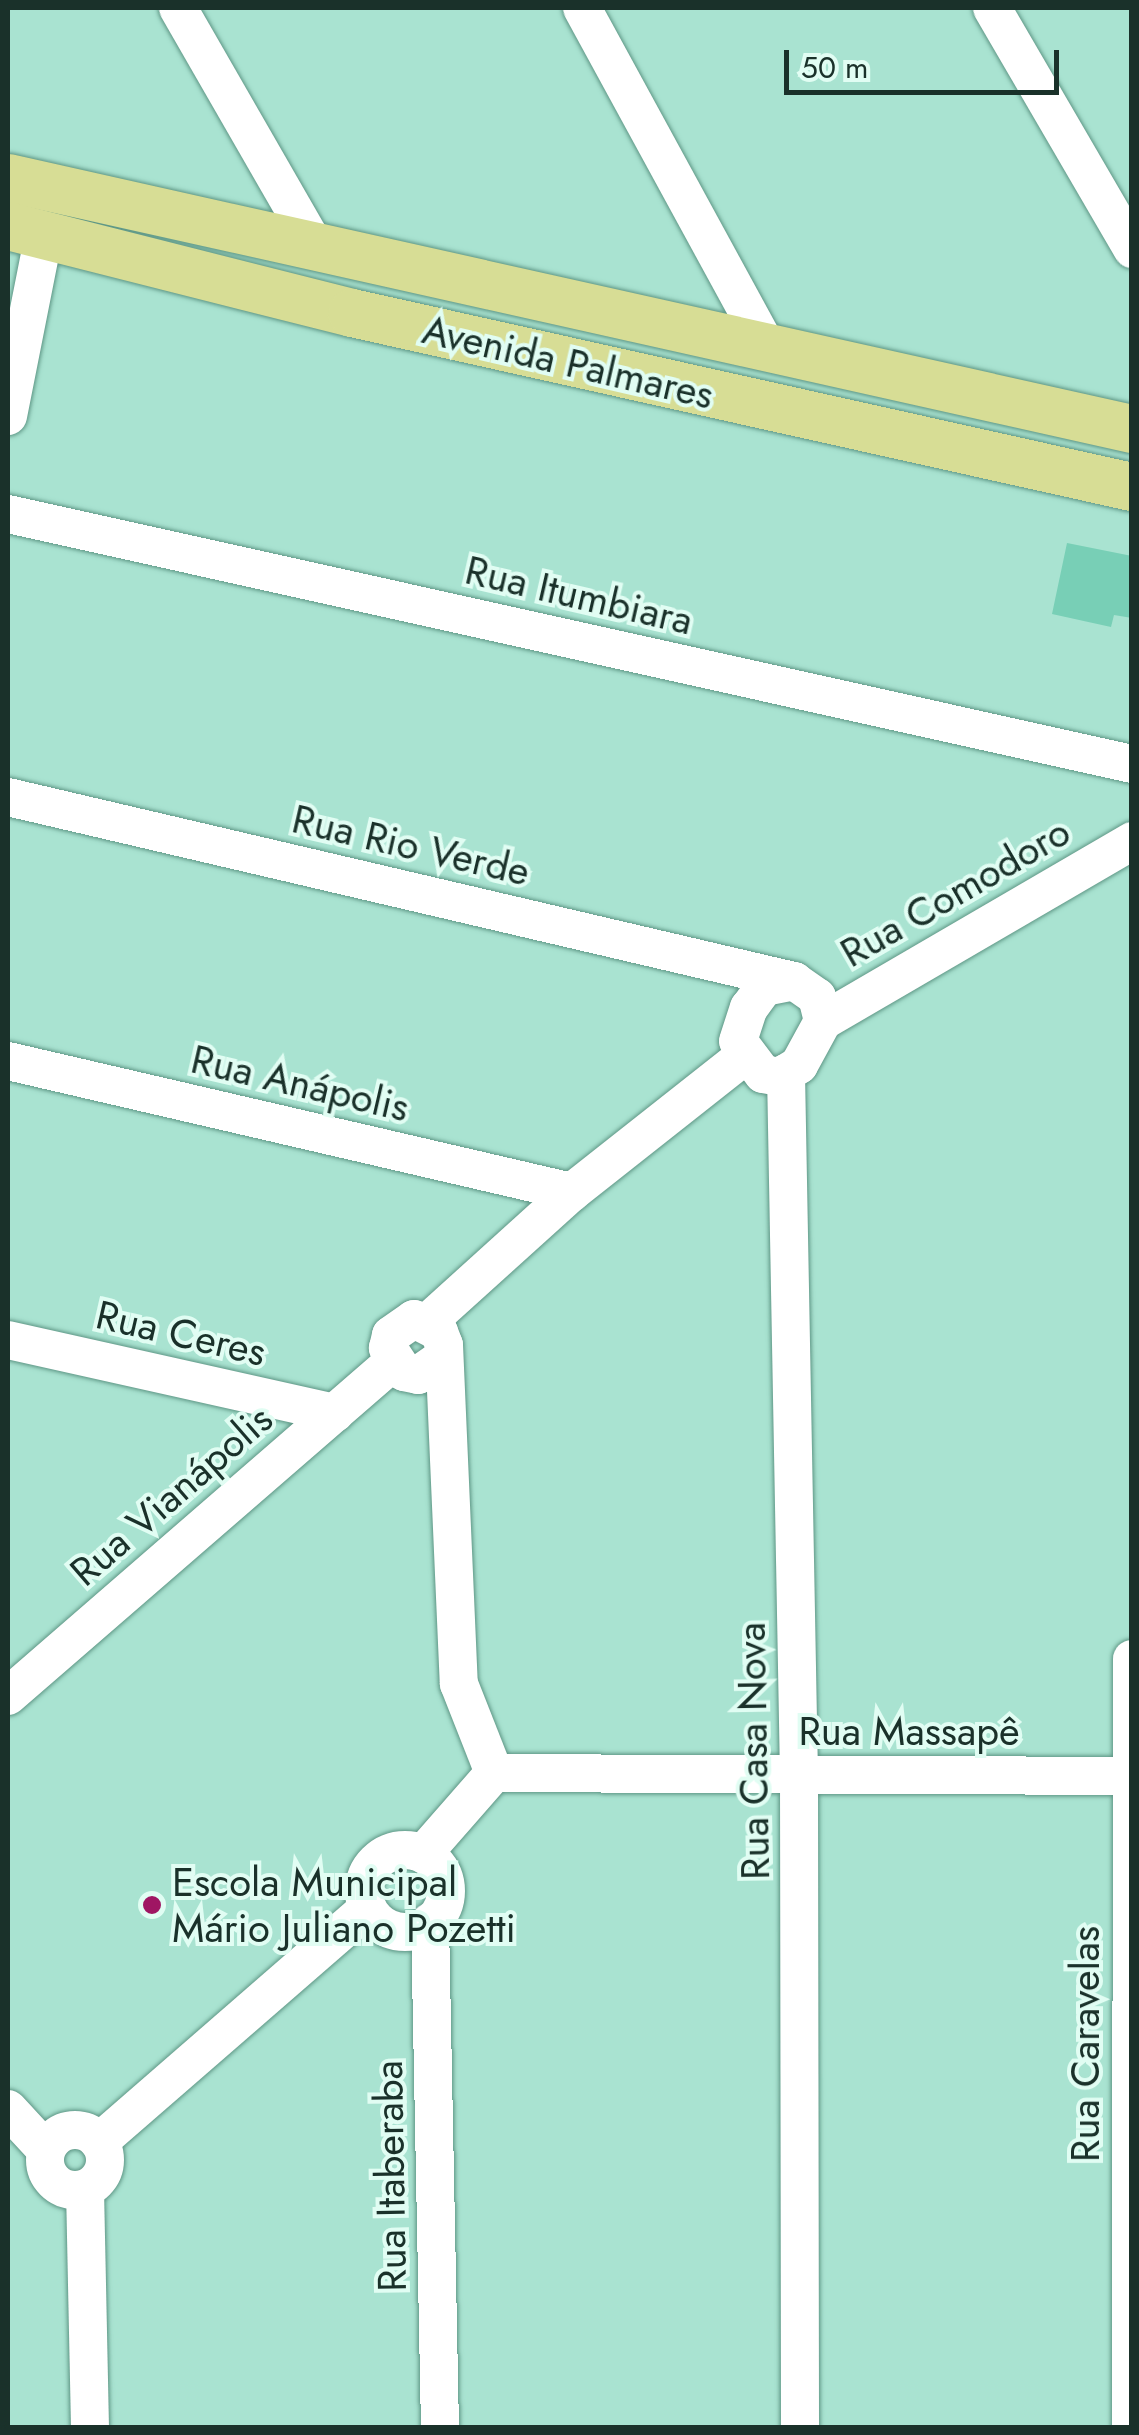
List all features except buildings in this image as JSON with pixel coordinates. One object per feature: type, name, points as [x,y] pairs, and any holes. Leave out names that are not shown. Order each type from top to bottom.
[{"type":"main road","name":"Avenida Palmares","points":[[30,184],[1132,429]]},
{"type":"main road","points":[[26,231],[30,184]]},
{"type":"main road","name":"Avenida Palmares","points":[[26,231],[352,313],[1132,487]]},
{"type":"main road","points":[[316,248],[352,313]]},
{"type":"main road","points":[[765,408],[767,348]]},
{"type":"street","points":[[178,8],[316,248]]},
{"type":"street","points":[[582,8],[767,348]]},
{"type":"street","points":[[992,8],[1132,249]]},
{"type":"street","points":[[8,416],[26,231]]},
{"type":"street","name":"Rua Itumbiara","points":[[8,514],[1132,764]]},
{"type":"street","name":"Rua Rio Verde","points":[[8,797],[794,981]]},
{"type":"street","name":"Rua Comodoro","points":[[823,1022],[1132,840]]},
{"type":"street","points":[[794,981],[818,997],[823,1022],[799,1065],[786,1073],[763,1074],[744,1056],[738,1040],[764,986],[794,981]]},
{"type":"street","points":[[428,1322],[572,1192],[744,1056]]},
{"type":"street","name":"Rua Anápolis","points":[[8,1061],[572,1192]]},
{"type":"street","name":"Rua Casa Nova","points":[[786,1073],[799,1777],[800,2428]]},
{"type":"street","points":[[423,1854],[494,1772],[459,1684],[440,1359],[444,1345],[428,1322],[414,1319],[391,1335],[393,1362],[418,1375],[440,1359]]},
{"type":"street","name":"Rua Ceres","points":[[8,1340],[335,1414]]},
{"type":"street","name":"Rua Vianápolis","points":[[8,1696],[393,1362]]},
{"type":"street","name":"Rua Caravelas","points":[[1132,1660],[1132,2428]]},
{"type":"street","name":"Rua Massapê","points":[[494,1772],[799,1777],[1131,1776]]},
{"type":"street","points":[[403,1849],[423,1854],[440,1869],[446,1891],[440,1913],[430,1922],[402,1932],[380,1924],[367,1909],[369,1869],[403,1849]]},
{"type":"street","points":[[99,2142],[367,1909]]},
{"type":"street","name":"Rua Itaberaba","points":[[430,1922],[440,2428]]},
{"type":"street","points":[[8,2109],[46,2150],[52,2181],[65,2190],[85,2188],[104,2172],[99,2142]]},
{"type":"street","points":[[46,2150],[70,2130],[99,2142]]},
{"type":"street","points":[[85,2188],[90,2428]]},
{"type":"place","name":"Escola Municipal Mário Juliano Pozetti","points":[[152,1905]]}]
